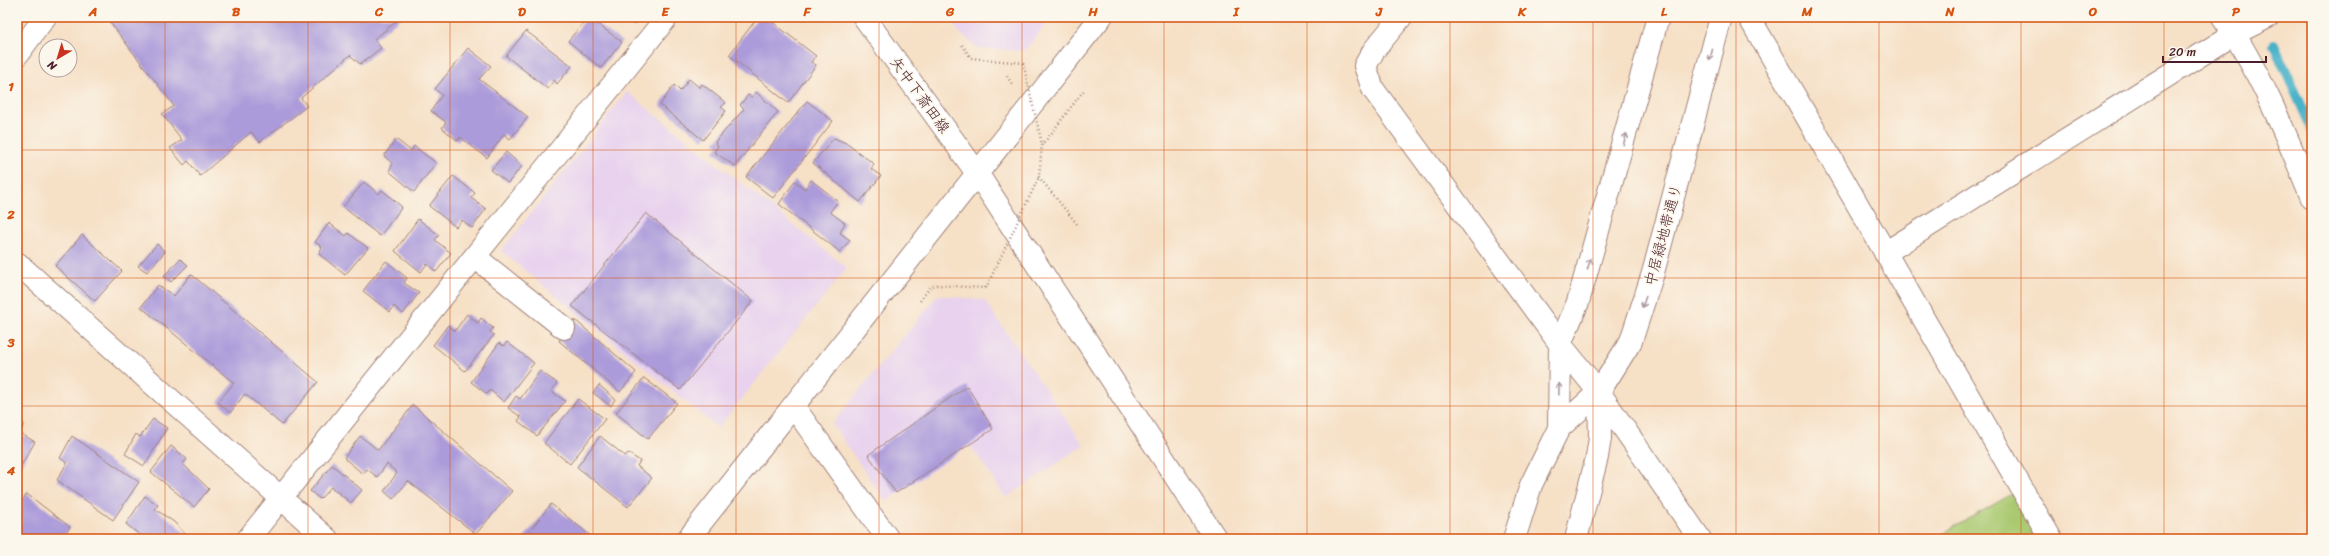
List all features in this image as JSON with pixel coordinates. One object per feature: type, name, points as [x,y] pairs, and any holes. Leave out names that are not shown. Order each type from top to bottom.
[{"type":"street","points":[[17,55],[45,17]]},
{"type":"street","points":[[248,539],[667,17]]},
{"type":"street","name":"矢中下斎田線","points":[[864,17],[977,173],[1216,539]]},
{"type":"street","points":[[688,539],[794,407],[1101,17]]},
{"type":"street","points":[[1401,17],[1374,50],[1365,66],[1372,88],[1560,344],[1599,392],[1700,539]]},
{"type":"street","name":"中居緑地帯通り","points":[[1559,428],[1560,344],[1578,302],[1658,17]]},
{"type":"street","name":"中居緑地帯通り","points":[[1514,539],[1531,485],[1559,428],[1599,392],[1631,341],[1654,273],[1721,17]]},
{"type":"street","points":[[1749,17],[2050,539]]},
{"type":"street","points":[[1885,253],[2228,25],[2268,17]]},
{"type":"street","points":[[2228,25],[2287,138],[2312,198]]},
{"type":"street","points":[[475,257],[564,328]]},
{"type":"street","points":[[17,263],[328,539]]},
{"type":"street","points":[[1576,539],[1598,457],[1600,438],[1599,392]]},
{"type":"street","points":[[794,407],[888,539]]},
{"type":"path","points":[[920,300],[930,287],[936,285],[986,288],[1039,177],[1042,144],[1023,63],[971,58],[962,45]]},
{"type":"path","points":[[1042,144],[1047,140],[1084,90]]},
{"type":"path","points":[[1039,177],[1077,224]]},
{"type":"shaded area","points":[[949,17],[1052,17],[1024,51],[977,48],[958,31]]},
{"type":"shaded area","points":[[627,92],[847,268],[718,428],[501,251]]},
{"type":"shaded area","points":[[938,295],[984,300],[1084,445],[1006,498],[970,445],[886,502],[832,424]]},
{"type":"green space","points":[[2014,493],[2040,539],[1933,539]]},
{"type":"building","points":[[106,17],[402,17],[374,39],[381,48],[360,64],[350,55],[301,98],[307,106],[260,142],[251,132],[200,176],[188,161],[184,165],[170,148],[182,140],[162,114],[174,106]]},
{"type":"building","points":[[588,17],[622,42],[601,68],[568,41]]},
{"type":"building","points":[[624,17],[640,17],[634,25]]},
{"type":"building","points":[[758,17],[766,17],[816,56],[811,62],[816,65],[788,103],[729,55]]},
{"type":"building","points":[[526,31],[572,66],[557,84],[554,80],[548,89],[506,56]]},
{"type":"building","points":[[468,48],[491,66],[479,79],[528,117],[510,139],[504,134],[487,158],[460,137],[458,141],[442,128],[446,122],[431,111],[442,95],[435,89]]},
{"type":"building","points":[[689,79],[700,88],[702,84],[726,103],[721,107],[726,111],[703,140],[660,105],[674,85],[680,91]]},
{"type":"building","points":[[756,92],[778,112],[735,166],[714,152],[718,146],[715,142],[744,109],[740,105],[748,95],[752,97]]},
{"type":"building","points":[[807,101],[833,121],[773,198],[746,177]]},
{"type":"building","points":[[834,138],[846,143],[874,164],[871,169],[881,176],[860,202],[813,163]]},
{"type":"building","points":[[396,139],[411,151],[414,146],[436,163],[414,192],[389,171],[393,164],[384,156]]},
{"type":"building","points":[[506,152],[522,166],[508,183],[491,170]]},
{"type":"building","points":[[453,176],[475,193],[471,198],[486,209],[472,228],[462,220],[456,227],[429,206]]},
{"type":"building","points":[[811,180],[838,201],[830,212],[845,223],[840,233],[850,240],[840,252],[779,204],[795,181],[805,189]]},
{"type":"building","points":[[364,182],[379,194],[382,190],[402,207],[380,236],[343,207]]},
{"type":"building","points":[[646,213],[753,301],[680,390],[572,306]]},
{"type":"building","points":[[418,219],[439,235],[435,240],[451,253],[436,272],[427,264],[421,272],[395,251]]},
{"type":"building","points":[[329,223],[346,236],[348,233],[368,248],[345,275],[319,254],[322,247],[315,242]]},
{"type":"building","points":[[82,235],[122,271],[95,301],[55,266]]},
{"type":"building","points":[[157,244],[165,252],[147,272],[138,266]]},
{"type":"building","points":[[180,259],[188,265],[171,282],[164,276]]},
{"type":"building","points":[[386,261],[407,278],[404,283],[419,293],[403,314],[394,306],[390,312],[363,291]]},
{"type":"building","points":[[191,274],[318,382],[282,425],[245,394],[230,413],[218,402],[234,383],[141,307],[158,285],[174,296]]},
{"type":"building","points":[[467,314],[478,323],[481,318],[493,328],[490,332],[494,335],[465,371],[433,345],[448,325],[455,331]]},
{"type":"building","points":[[575,320],[636,372],[620,392],[559,341]]},
{"type":"building","points":[[507,342],[534,363],[504,402],[490,390],[487,394],[471,382],[499,343],[504,346]]},
{"type":"building","points":[[540,371],[557,383],[551,391],[565,401],[537,436],[518,421],[521,417],[508,408],[516,396],[520,399]]},
{"type":"building","points":[[644,378],[677,403],[648,439],[616,413]]},
{"type":"building","points":[[599,385],[615,399],[611,406],[593,393]]},
{"type":"building","points":[[967,386],[993,429],[896,493],[868,455]]},
{"type":"building","points":[[578,399],[605,419],[570,464],[544,443]]},
{"type":"building","points":[[413,405],[512,491],[476,534],[408,481],[393,499],[384,491],[397,473],[387,464],[377,477],[367,469],[363,474],[344,458],[360,436],[378,450]]},
{"type":"building","points":[[153,419],[167,428],[144,466],[125,454],[136,434],[140,437]]},
{"type":"building","points":[[17,420],[24,424],[20,433],[35,442],[17,472]]},
{"type":"building","points":[[72,436],[139,482],[113,520],[57,480],[67,463],[60,458]]},
{"type":"building","points":[[600,436],[625,456],[628,453],[640,461],[637,466],[652,478],[628,507],[577,467]]},
{"type":"building","points":[[171,446],[187,459],[183,464],[209,489],[194,507],[151,472]]},
{"type":"building","points":[[332,465],[362,490],[351,503],[331,487],[320,499],[310,491]]},
{"type":"building","points":[[27,494],[70,527],[62,539],[17,539],[17,507]]},
{"type":"building","points":[[145,496],[158,505],[155,509],[174,522],[189,538],[145,539],[126,524]]},
{"type":"building","points":[[551,504],[591,536],[588,539],[523,539]]},
{"type":"waterway","points":[[2274,45],[2312,129]]}]
